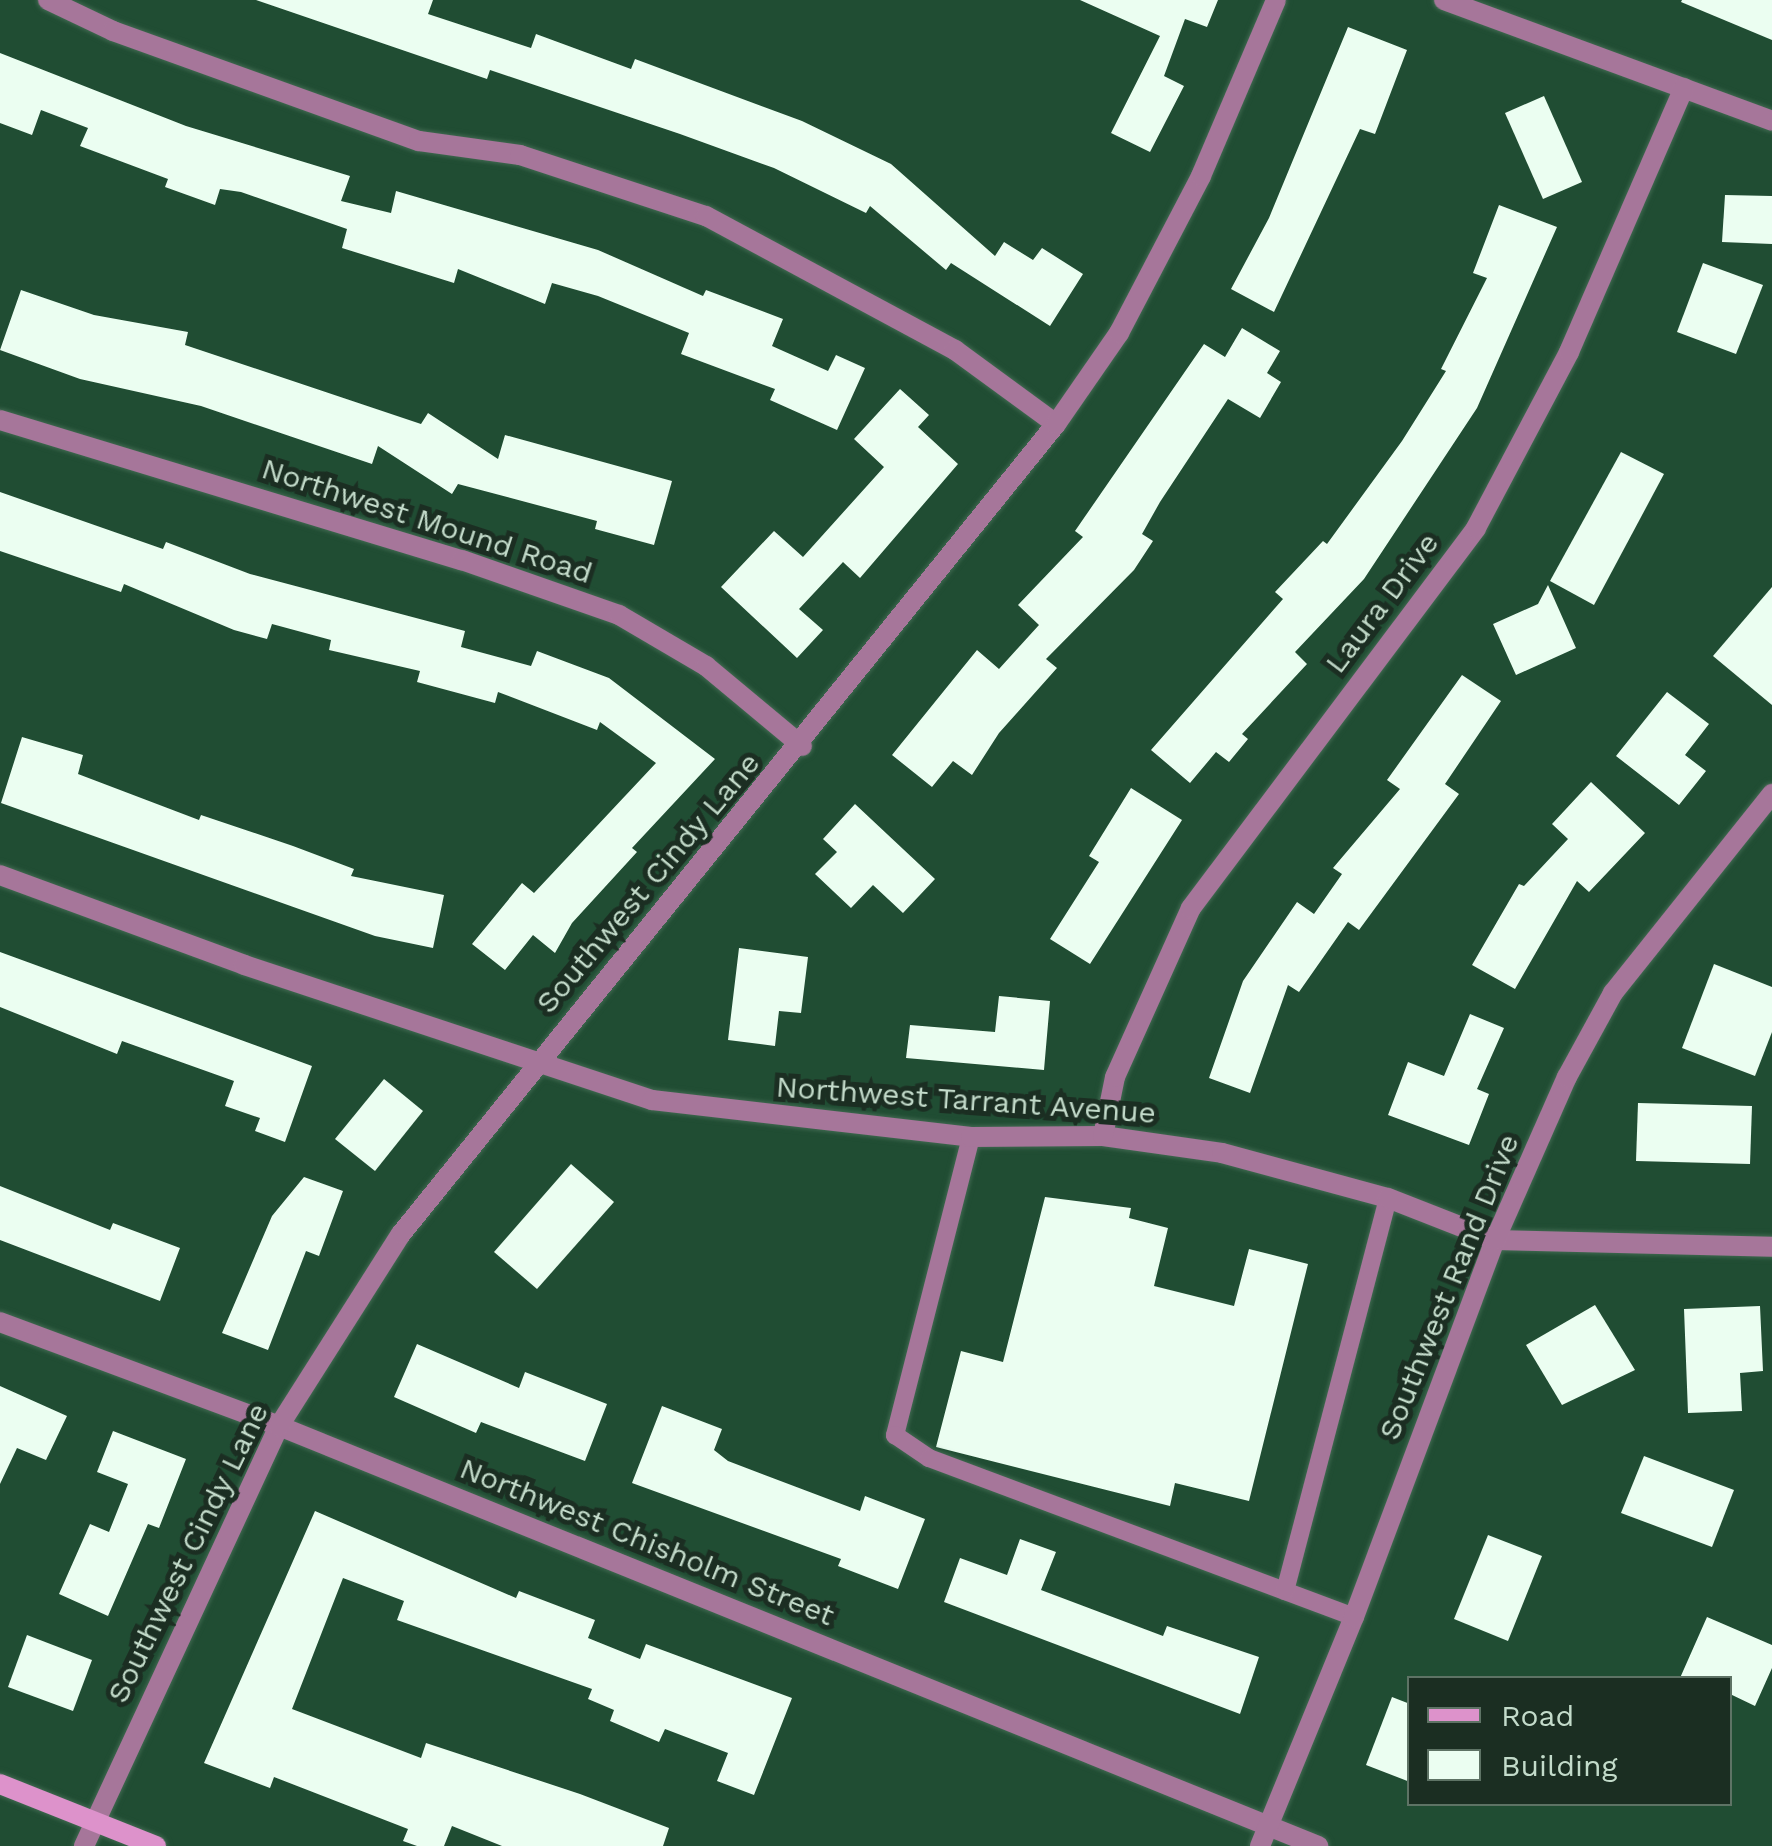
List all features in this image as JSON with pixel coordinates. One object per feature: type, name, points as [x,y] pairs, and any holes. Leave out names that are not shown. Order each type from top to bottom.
[{"type":"main road","points":[[0,1784],[156,1846]]},
{"type":"street","points":[[48,0],[113,30],[420,141],[520,155],[706,216],[955,350],[1056,424]]},
{"type":"street","name":"Southwest Cindy Lane","points":[[84,1846],[278,1426],[401,1234],[538,1062],[802,746],[1056,424],[1119,333],[1201,176],[1276,0]]},
{"type":"street","points":[[1444,0],[1772,121]]},
{"type":"street","name":"Laura Drive","points":[[1102,1136],[1115,1077],[1191,908],[1476,528],[1570,352],[1684,88]]},
{"type":"street","name":"Northwest Mound Road","points":[[0,420],[462,560],[620,615],[706,666],[802,746]]},
{"type":"street","name":"Southwest Rand Drive","points":[[1260,1846],[1354,1617],[1496,1240],[1567,1077],[1613,994],[1772,794]]},
{"type":"street","name":"Northwest Tarrant Avenue","points":[[0,875],[652,1100],[971,1137],[1102,1136],[1222,1153],[1388,1198],[1496,1240],[1772,1247]]},
{"type":"street","name":"Northwest Chisholm Street","points":[[0,1322],[278,1426],[1318,1846]]},
{"type":"lane","points":[[971,1137],[895,1435],[929,1458],[1354,1617]]},
{"type":"lane","points":[[1286,1591],[1388,1198]]},
{"type":"building","points":[[256,0],[433,0],[428,14],[531,48],[536,34],[631,69],[635,59],[802,121],[891,164],[995,256],[1004,242],[1033,260],[1042,248],[1083,274],[1050,326],[951,263],[946,270],[870,206],[866,213],[774,168],[490,70],[487,79]]},
{"type":"building","points":[[1080,0],[1218,0],[1207,27],[1185,19],[1164,76],[1184,86],[1150,152],[1111,133],[1160,36]]},
{"type":"building","points":[[1682,0],[1772,0],[1772,40],[1681,2]]},
{"type":"building","points":[[1348,27],[1407,50],[1375,134],[1360,129],[1274,312],[1231,289],[1269,218]]},
{"type":"building","points":[[0,53],[186,126],[350,176],[341,201],[391,213],[396,191],[598,250],[703,296],[706,290],[783,319],[772,346],[828,371],[836,355],[865,368],[837,430],[770,400],[775,389],[681,354],[689,333],[598,296],[552,283],[545,304],[458,269],[454,283],[342,248],[347,229],[241,192],[220,189],[215,205],[165,187],[168,179],[80,146],[88,128],[41,110],[32,135],[0,123]]},
{"type":"building","points":[[1544,96],[1582,182],[1543,199],[1505,113]]},
{"type":"building","points":[[1725,195],[1772,196],[1772,244],[1722,242]]},
{"type":"building","points":[[1499,205],[1557,227],[1477,408],[1364,579],[1295,652],[1307,664],[1242,734],[1248,739],[1229,762],[1216,752],[1190,783],[1151,750],[1283,599],[1275,592],[1323,541],[1327,544],[1402,441],[1446,371],[1441,369],[1487,278],[1473,273]]},
{"type":"building","points":[[1703,263],[1763,285],[1736,354],[1677,332]]},
{"type":"building","points":[[21,290],[94,315],[188,332],[185,345],[421,424],[428,413],[498,459],[505,435],[672,481],[654,545],[595,529],[597,521],[458,484],[452,494],[378,446],[372,464],[201,406],[80,379],[0,350]]},
{"type":"building","points":[[1242,328],[1280,351],[1267,373],[1281,382],[1260,418],[1228,399],[1142,534],[1153,541],[1134,570],[1046,659],[1057,668],[999,733],[972,775],[953,761],[932,787],[892,755],[977,650],[999,669],[1039,625],[1018,605],[1083,537],[1075,531],[1204,344],[1225,357]]},
{"type":"building","points":[[900,389],[929,415],[918,427],[958,464],[860,578],[843,562],[799,609],[823,630],[797,658],[721,587],[774,531],[803,557],[884,467],[854,439]]},
{"type":"building","points":[[1621,452],[1664,474],[1594,605],[1550,581]]},
{"type":"building","points":[[0,492],[163,549],[166,542],[250,574],[465,631],[461,647],[531,666],[537,651],[609,678],[715,759],[632,848],[637,852],[572,923],[555,953],[533,935],[505,970],[472,944],[522,883],[534,893],[656,763],[600,722],[597,730],[498,692],[495,703],[417,682],[420,671],[329,650],[331,640],[272,624],[267,639],[234,630],[124,584],[121,592],[0,551]]},
{"type":"building","points":[[1548,585],[1576,648],[1516,675],[1493,624],[1538,604]]},
{"type":"building","points":[[1772,587],[1772,705],[1713,656]]},
{"type":"building","points":[[1462,675],[1501,701],[1445,784],[1459,794],[1359,930],[1348,922],[1299,992],[1288,985],[1250,1093],[1209,1078],[1243,981],[1297,902],[1314,914],[1342,874],[1333,868],[1400,789],[1387,780]]},
{"type":"building","points":[[1667,692],[1709,724],[1685,755],[1706,771],[1679,805],[1616,756]]},
{"type":"building","points":[[22,737],[83,755],[78,774],[199,820],[201,815],[293,846],[354,869],[351,876],[444,895],[433,948],[375,936],[1,803]]},
{"type":"building","points":[[1591,782],[1645,833],[1589,892],[1577,881],[1515,989],[1472,965],[1519,884],[1524,886],[1568,839],[1552,824]]},
{"type":"building","points":[[1131,788],[1182,820],[1090,964],[1050,939],[1099,862],[1089,856]]},
{"type":"building","points":[[855,804],[935,879],[903,913],[873,885],[851,908],[815,874],[837,852],[823,839]]},
{"type":"building","points":[[739,948],[808,957],[801,1013],[779,1011],[775,1046],[728,1040]]},
{"type":"building","points":[[0,952],[312,1066],[285,1142],[255,1131],[260,1118],[225,1106],[234,1081],[122,1041],[117,1054],[0,1007]]},
{"type":"building","points":[[1714,964],[1772,987],[1772,1032],[1755,1076],[1682,1048]]},
{"type":"building","points":[[999,996],[1050,1001],[1044,1070],[906,1058],[910,1025],[995,1032]]},
{"type":"building","points":[[1470,1014],[1504,1028],[1477,1089],[1489,1094],[1469,1145],[1388,1115],[1408,1062],[1444,1076]]},
{"type":"building","points":[[384,1079],[423,1111],[375,1171],[335,1139]]},
{"type":"building","points":[[1638,1103],[1752,1106],[1750,1164],[1636,1161]]},
{"type":"building","points":[[571,1164],[614,1202],[537,1289],[494,1252]]},
{"type":"building","points":[[304,1177],[343,1191],[319,1256],[306,1251],[268,1350],[222,1333],[272,1216]]},
{"type":"building","points":[[0,1186],[110,1230],[113,1223],[180,1248],[160,1301],[0,1240]]},
{"type":"building","points":[[1045,1197],[1131,1208],[1129,1218],[1168,1228],[1154,1286],[1234,1306],[1249,1249],[1308,1264],[1249,1501],[1175,1483],[1170,1506],[936,1447],[961,1351],[1003,1362]]},
{"type":"building","points":[[1595,1305],[1635,1370],[1562,1405],[1526,1345]]},
{"type":"building","points":[[1760,1306],[1763,1371],[1740,1373],[1742,1411],[1688,1413],[1684,1309]]},
{"type":"building","points":[[417,1344],[519,1388],[525,1372],[607,1404],[585,1461],[481,1422],[476,1433],[394,1397]]},
{"type":"building","points":[[0,1386],[67,1416],[46,1460],[17,1448],[0,1484]]},
{"type":"building","points":[[662,1406],[722,1429],[714,1450],[728,1461],[860,1511],[865,1496],[925,1519],[898,1589],[838,1566],[841,1559],[632,1483]]},
{"type":"building","points":[[113,1431],[186,1459],[159,1528],[148,1524],[108,1616],[59,1594],[90,1524],[109,1532],[128,1484],[97,1472]]},
{"type":"building","points":[[1644,1456],[1734,1490],[1712,1547],[1621,1513]]},
{"type":"building","points":[[315,1511],[516,1598],[519,1591],[595,1620],[588,1638],[640,1659],[646,1644],[792,1698],[754,1795],[717,1781],[728,1753],[665,1729],[659,1742],[610,1721],[614,1710],[588,1699],[592,1689],[397,1620],[404,1601],[343,1578],[292,1709],[421,1758],[426,1743],[580,1794],[669,1828],[663,1846],[502,1846],[452,1826],[444,1846],[417,1846],[403,1841],[408,1829],[274,1777],[270,1788],[204,1763]]},
{"type":"building","points":[[1488,1535],[1542,1556],[1508,1641],[1454,1619]]},
{"type":"building","points":[[1020,1539],[1056,1552],[1041,1590],[1163,1636],[1167,1626],[1259,1657],[1240,1714],[944,1602],[960,1558],[1007,1575]]},
{"type":"building","points":[[1707,1617],[1772,1645],[1772,1668],[1755,1706],[1732,1695],[1732,1676],[1681,1676]]},
{"type":"building","points":[[27,1635],[92,1660],[73,1711],[8,1687]]},
{"type":"building","points":[[1392,1697],[1407,1703],[1407,1781],[1366,1765]]}]
